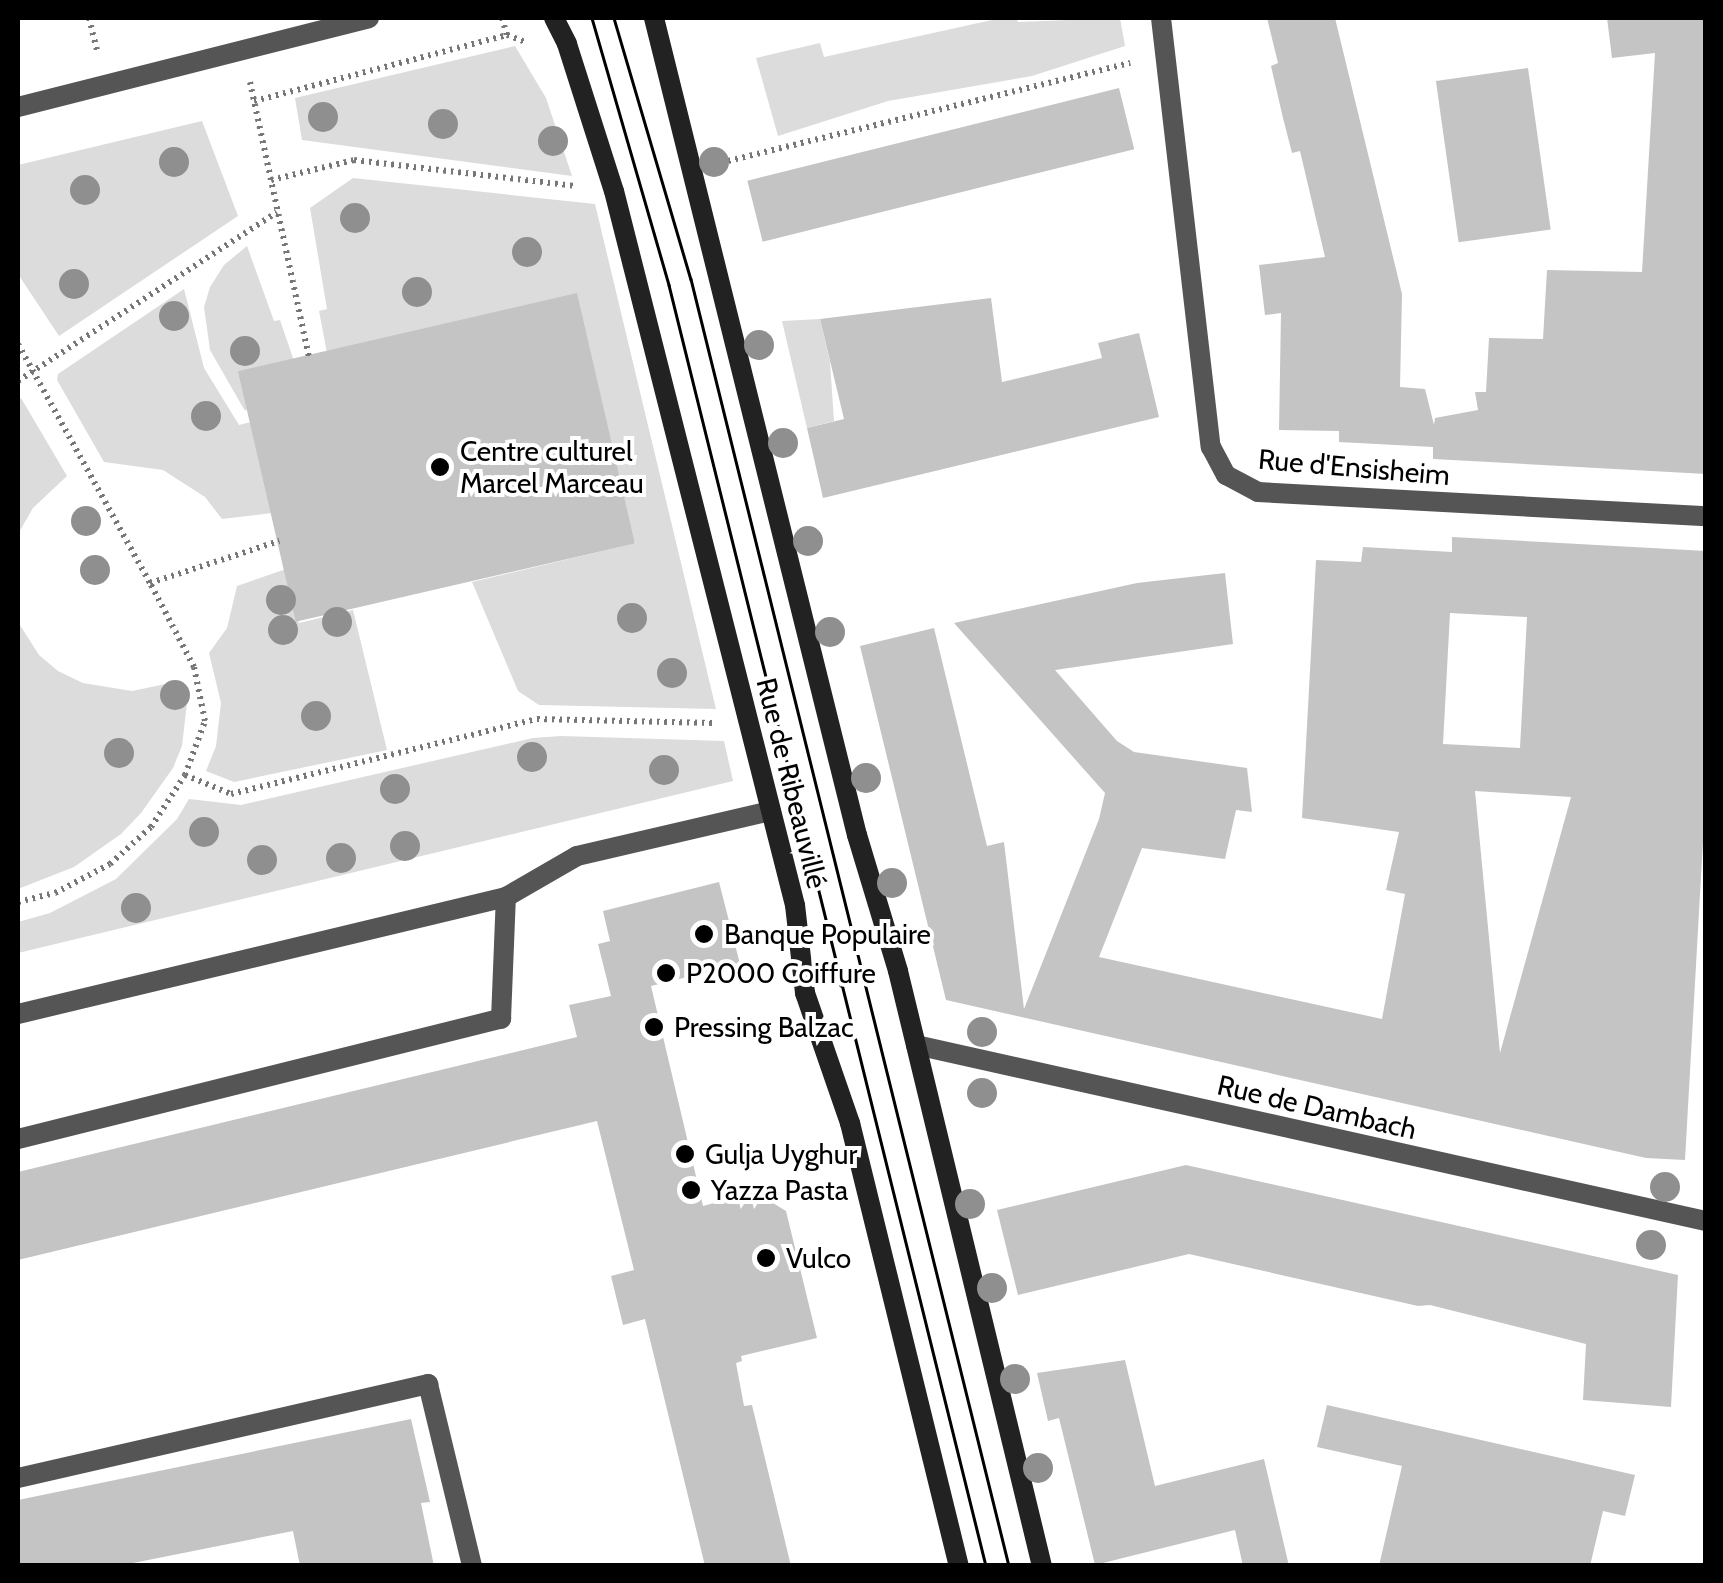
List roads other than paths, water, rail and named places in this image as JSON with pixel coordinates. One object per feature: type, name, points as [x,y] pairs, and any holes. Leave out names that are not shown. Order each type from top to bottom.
[{"type":"street","points":[[18,107],[369,18]]},
{"type":"street","name":"Rue de Ribeauvillé","points":[[554,18],[567,44],[614,191],[796,905],[805,993],[850,1123],[958,1566]]},
{"type":"street","name":"Rue de Ribeauvillé","points":[[654,18],[852,816],[898,971],[1042,1566]]},
{"type":"street","name":"Rue d'Ensisheim","points":[[1161,18],[1211,447],[1226,475],[1258,492],[1706,516]]},
{"type":"street","points":[[18,1014],[506,898],[577,856],[771,810]]},
{"type":"street","points":[[18,1139],[501,1019],[506,898]]},
{"type":"street","name":"Rue de Dambach","points":[[916,1045],[1706,1221]]},
{"type":"street","points":[[18,1478],[428,1384],[472,1566]]},
{"type":"tram line","points":[[592,18],[669,285],[986,1566]]},
{"type":"tram line","points":[[614,18],[691,279],[1009,1566]]},
{"type":"place","name":"Centre culturel Marcel Marceau","points":[[440,467]]},
{"type":"place","name":"Banque Populaire","points":[[704,934]]},
{"type":"place","name":"P2000 Coiffure","points":[[666,973]]},
{"type":"place","name":"Pressing Balzac","points":[[654,1027]]},
{"type":"place","name":"Gulja Uyghur","points":[[685,1154]]},
{"type":"place","name":"Yazza Pasta","points":[[691,1190]]},
{"type":"place","name":"Vulco","points":[[766,1258]]}]
